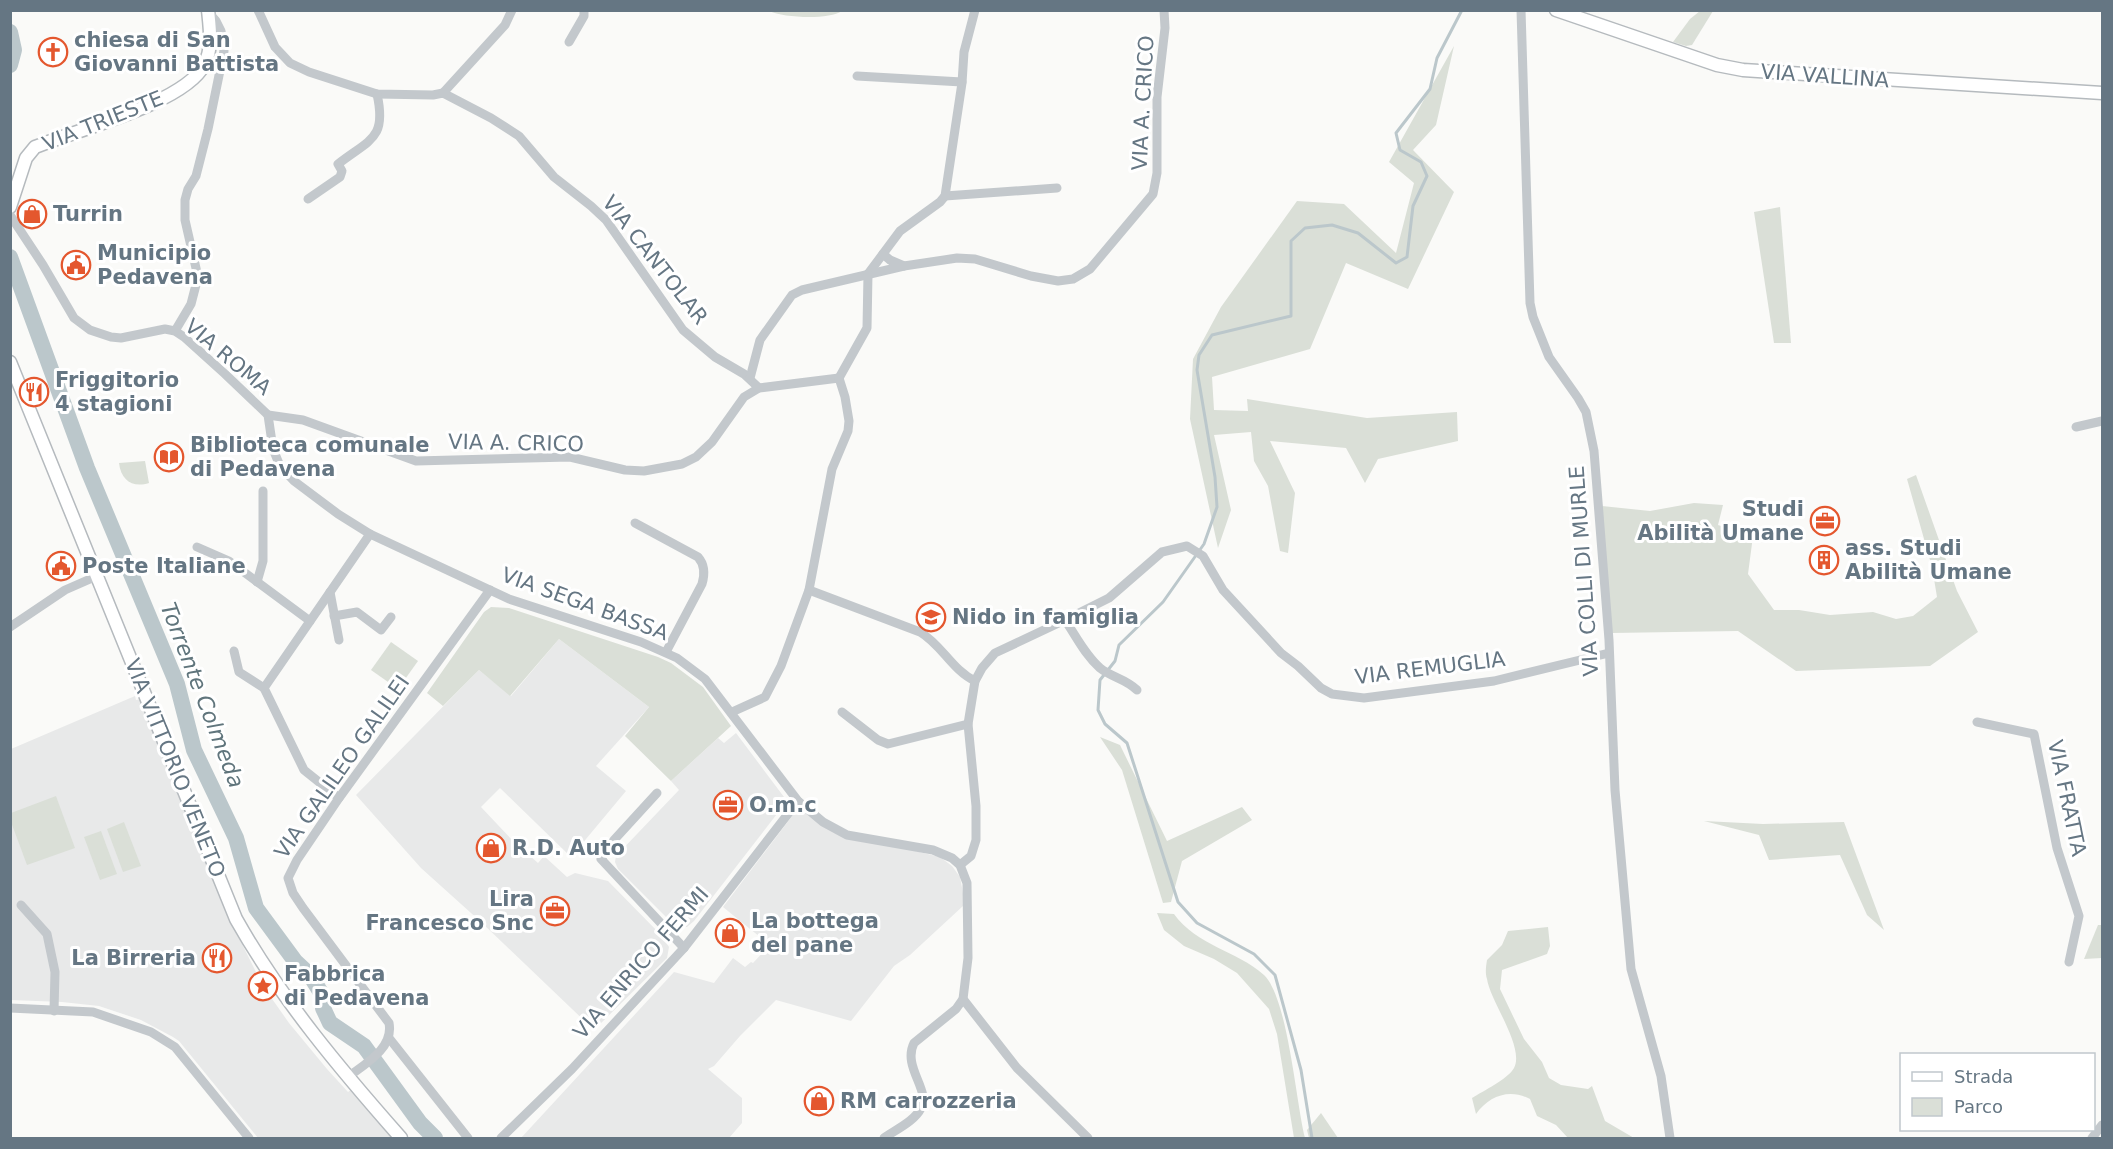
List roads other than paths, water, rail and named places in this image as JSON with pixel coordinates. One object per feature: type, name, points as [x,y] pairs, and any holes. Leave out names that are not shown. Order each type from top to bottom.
[{"type":"main road","name":"VIA VALLINA","points":[[1556,10],[1717,65],[1743,70],[2103,93]]},
{"type":"main road","name":"VIA TRIESTE","points":[[10,207],[26,158],[35,147],[118,118],[178,91],[195,79],[205,65],[210,50],[208,12]]},
{"type":"main road","name":"VIA VITTORIO VENETO","points":[[10,362],[236,919],[290,1004],[348,1077],[401,1138]]},
{"type":"street","points":[[258,10],[276,47],[290,63],[309,72],[377,94],[434,95],[443,93],[505,25],[512,10]]},
{"type":"street","points":[[569,42],[584,16],[584,10]]},
{"type":"street","points":[[732,712],[765,697],[781,666],[809,590],[832,469],[848,430],[849,421],[845,397],[839,378],[867,328],[868,274],[906,225],[940,202],[945,196],[962,82],[964,52],[975,10]]},
{"type":"street","name":"VIA A. CRICO","points":[[750,378],[760,340],[792,295],[802,290],[904,266],[957,258],[975,259],[1031,276],[1058,281],[1073,279],[1090,269],[1153,194],[1157,173],[1157,97],[1165,28],[1164,10]]},
{"type":"street","name":"VIA COLLI DI MURLE","points":[[1521,10],[1530,303],[1533,317],[1550,357],[1578,398],[1588,419],[1597,475],[1609,653],[1615,790],[1631,969],[1661,1076],[1670,1138]]},
{"type":"street","points":[[175,331],[191,304],[198,277],[184,220],[185,200],[188,189],[196,176],[224,51],[221,31],[208,12]]},
{"type":"street","points":[[857,76],[962,82]]},
{"type":"street","name":"VIA CANTOLAR","points":[[443,93],[511,130],[525,141],[554,177],[591,206],[612,227],[683,330],[715,357],[750,378],[759,388]]},
{"type":"street","points":[[308,199],[340,177],[342,171],[338,164],[372,140],[377,133],[381,119],[377,94]]},
{"type":"street","points":[[945,196],[1057,188]]},
{"type":"street","name":"VIA ROMA","points":[[10,215],[43,265],[70,313],[81,324],[90,330],[121,338],[160,330],[175,331],[268,415]]},
{"type":"street","points":[[883,254],[895,264],[904,266]]},
{"type":"street","points":[[759,388],[839,378]]},
{"type":"street","name":"VIA A. CRICO","points":[[268,415],[303,420],[416,461],[570,457],[634,472],[657,470],[682,464],[696,457],[712,442],[744,397],[759,388]]},
{"type":"street","name":"VIA SEGA BASSA","points":[[268,415],[274,453],[285,472],[302,488],[370,534],[509,599],[666,652],[687,664],[705,679],[798,801],[823,822],[847,835],[933,850],[960,864]]},
{"type":"street","points":[[2076,427],[2103,421]]},
{"type":"street","points":[[257,582],[262,561],[263,491]]},
{"type":"street","points":[[635,523],[698,557],[705,573],[702,584],[666,652]]},
{"type":"street","points":[[264,688],[370,534]]},
{"type":"street","name":"VIA REMUGLIA","points":[[960,864],[971,856],[976,840],[976,806],[968,724],[975,681],[982,668],[994,653],[1108,598],[1162,552],[1181,546],[1203,555],[1229,597],[1281,653],[1299,666],[1321,688],[1332,694],[1364,698],[1494,681],[1609,653]]},
{"type":"street","points":[[197,547],[230,561],[310,621]]},
{"type":"street","points":[[10,627],[65,590],[97,576]]},
{"type":"street","name":"VIA GALILEO GALILEI","points":[[387,1042],[390,1027],[384,1015],[303,909],[288,882],[290,873],[339,798],[490,590]]},
{"type":"street","points":[[809,590],[920,632],[932,641],[960,672],[975,681]]},
{"type":"street","points":[[330,592],[339,640]]},
{"type":"street","points":[[334,616],[357,612],[381,630],[390,617]]},
{"type":"street","points":[[1065,620],[1087,654],[1100,668],[1128,681],[1137,690]]},
{"type":"street","points":[[234,651],[239,672],[264,688],[304,770],[339,798]]},
{"type":"street","points":[[842,712],[878,740],[888,744],[968,724]]},
{"type":"street","name":"VIA FRATTA","points":[[1977,722],[2034,734],[2057,848],[2079,916],[2069,962]]},
{"type":"street","points":[[657,793],[614,840],[601,859],[684,948]]},
{"type":"street","name":"VIA ENRICO FERMI","points":[[501,1138],[573,1069],[684,948],[798,801]]},
{"type":"street","points":[[884,1138],[914,1116],[923,1105],[923,1096],[911,1063],[910,1052],[914,1043],[956,1009],[963,999],[968,969],[969,919],[967,883],[960,864]]},
{"type":"street","points":[[21,904],[47,934],[55,972],[54,1011]]},
{"type":"street","points":[[963,999],[1017,1068],[1088,1138]]},
{"type":"street","points":[[10,1008],[93,1012],[151,1032],[176,1047],[249,1138]]},
{"type":"street","points":[[348,1077],[387,1042],[468,1138]]},
{"type":"street","points":[[2092,1138],[2103,1125]]},
{"type":"waterway","points":[[1312,1138],[1301,1070],[1275,975],[1254,954],[1197,923],[1178,902],[1127,743],[1105,724],[1098,710],[1100,680],[1115,661],[1119,645],[1163,602],[1204,544],[1217,507],[1215,477],[1197,370],[1199,355],[1212,335],[1291,316],[1291,241],[1305,228],[1332,225],[1358,233],[1396,263],[1407,257],[1413,206],[1427,176],[1421,162],[1400,150],[1396,133],[1430,89],[1437,58],[1462,10]]},
{"type":"waterway","name":"Torrente Colmeda","points":[[10,32],[14,50],[10,65]]},
{"type":"waterway","name":"Torrente Colmeda","points":[[10,257],[87,468],[177,684],[194,750],[236,838],[256,908],[295,961],[310,975],[323,996],[323,1008],[330,1023],[364,1046],[420,1123],[435,1138]]},
{"type":"place","name":"chiesa di San Giovanni Battista","points":[[53,52]]},
{"type":"place","name":"Turrin","points":[[32,214]]},
{"type":"place","name":"Municipio Pedavena","points":[[76,265]]},
{"type":"place","name":"Friggitorio 4 stagioni","points":[[34,392]]},
{"type":"place","name":"Biblioteca comunale di Pedavena","points":[[169,457]]},
{"type":"place","name":"Studi Abilità Umane","points":[[1825,521]]},
{"type":"place","name":"ass. Studi Abilità Umane","points":[[1824,560]]},
{"type":"place","name":"Poste Italiane","points":[[61,566]]},
{"type":"place","name":"Nido in famiglia","points":[[931,617]]},
{"type":"place","name":"O.m.c","points":[[728,805]]},
{"type":"place","name":"R.D. Auto","points":[[491,848]]},
{"type":"place","name":"Lira Francesco Snc","points":[[555,911]]},
{"type":"place","name":"La bottega del pane","points":[[730,933]]},
{"type":"place","name":"La Birreria","points":[[217,958]]},
{"type":"place","name":"Fabbrica di Pedavena","points":[[263,986]]},
{"type":"place","name":"RM carrozzeria","points":[[819,1101]]}]
